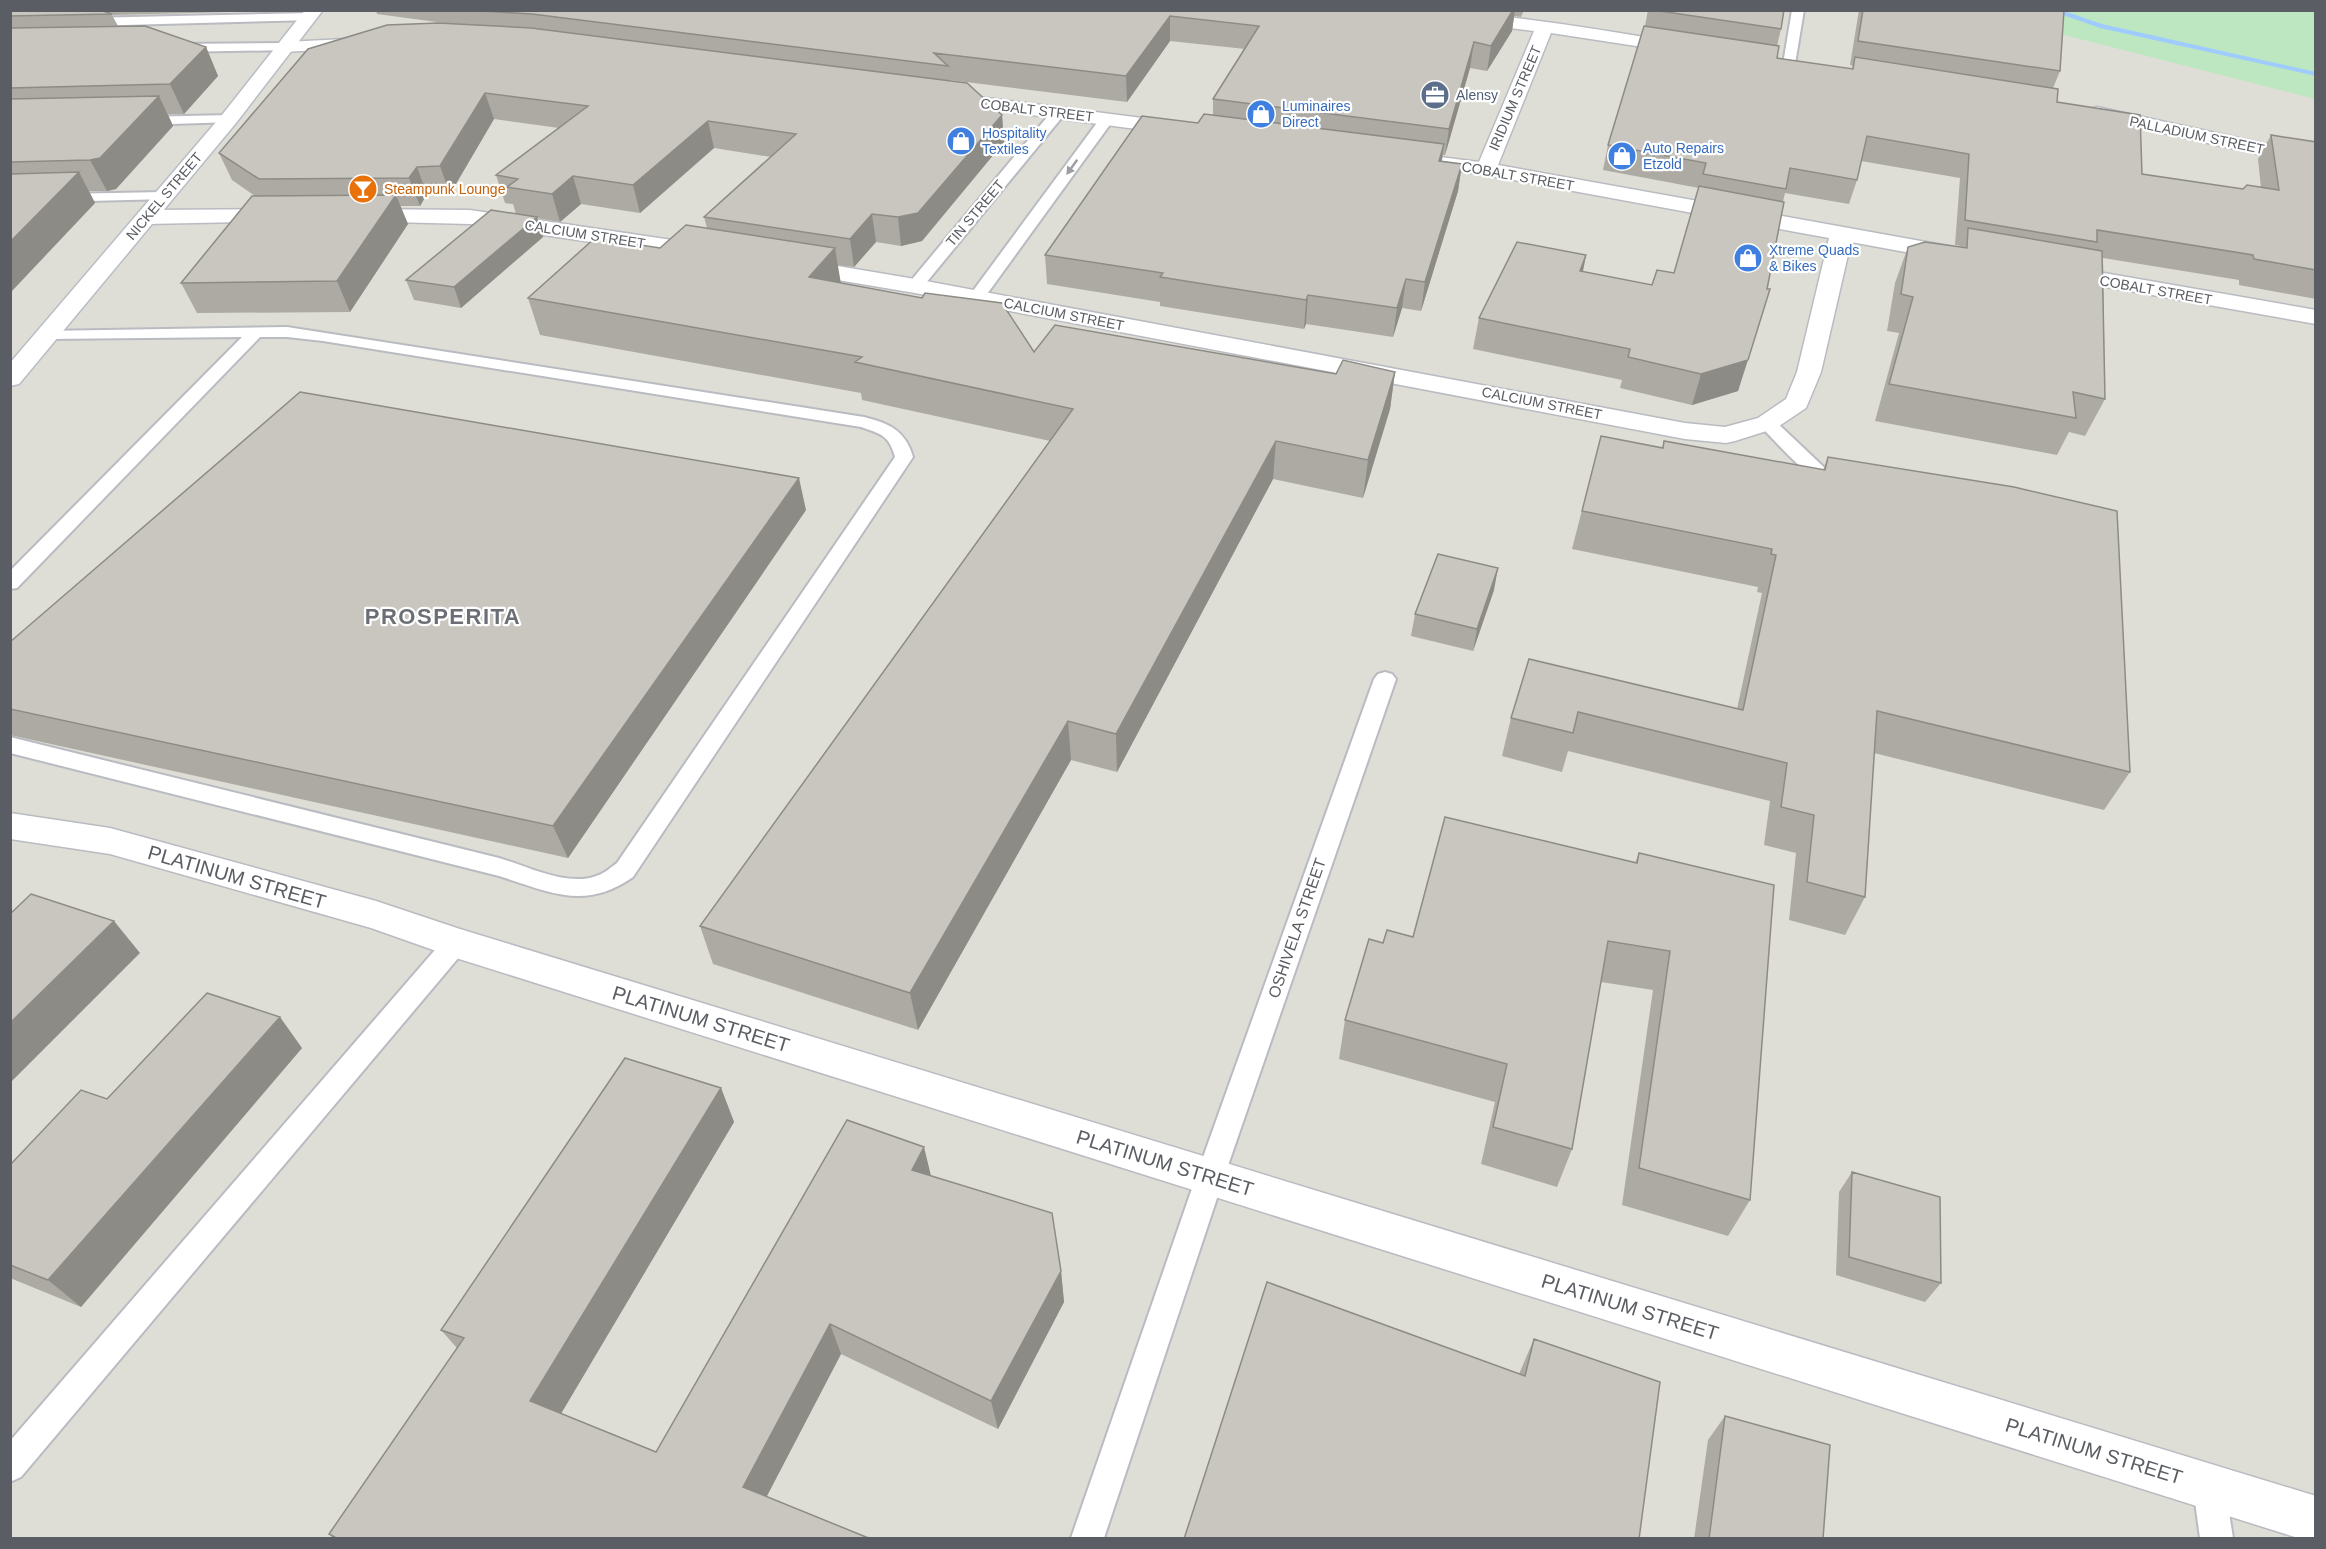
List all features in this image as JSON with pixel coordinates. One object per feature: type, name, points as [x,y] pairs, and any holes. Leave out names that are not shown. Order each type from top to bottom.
[{"type":"street","points":[[1402,10],[1545,27],[1696,50]]},
{"type":"street","name":"NICKEL STREET","points":[[10,379],[18,361],[49,334],[229,119],[312,14]]},
{"type":"street","name":"IRIDIUM STREET","points":[[1486,169],[1545,27]]},
{"type":"street","points":[[285,47],[381,43]]},
{"type":"street","points":[[1766,60],[1811,67]]},
{"type":"street","name":"COBALT STREET","points":[[929,97],[1202,132]]},
{"type":"street","name":"PALLADIUM STREET","points":[[2075,109],[2316,161]]},
{"type":"street","name":"COBALT STREET","points":[[1403,158],[1486,169],[1968,257]]},
{"type":"street","points":[[147,216],[306,216]]},
{"type":"street","name":"CALCIUM STREET","points":[[340,216],[470,217],[730,256]]},
{"type":"street","name":"CALCIUM STREET","points":[[777,263],[915,286],[1685,431],[1726,435],[1767,423],[1797,403],[1809,372],[1841,235]]},
{"type":"street","name":"COBALT STREET","points":[[2038,269],[2316,317]]},
{"type":"street","name":"PLATINUM STREET","points":[[10,826],[110,841],[376,915],[456,943],[2316,1520]]},
{"type":"lane","points":[[1789,64],[1798,10]]},
{"type":"lane","points":[[70,22],[312,14]]},
{"type":"lane","points":[[166,48],[285,47]]},
{"type":"lane","name":"TIN STREET","points":[[915,286],[1058,113]]},
{"type":"lane","points":[[126,121],[229,119]]},
{"type":"lane","points":[[976,298],[1107,119]]},
{"type":"lane","points":[[10,199],[163,196]]},
{"type":"lane","points":[[10,746],[499,867],[559,885],[579,888],[604,884],[625,870],[904,458],[900,441],[887,430],[864,422],[323,336],[256,332],[49,334]]},
{"type":"lane","points":[[10,583],[256,332]]},
{"type":"lane","points":[[1767,423],[1822,476],[1860,489]]},
{"type":"lane","name":"OSHIVELA STREET","points":[[1087,1539],[1210,1177],[1384,679]]},
{"type":"lane","points":[[10,1466],[456,943]]},
{"type":"lane","points":[[2209,1487],[2217,1539]]},
{"type":"shaded area","points":[[11,11],[2315,11],[2315,1538],[11,1538]]},
{"type":"green space","points":[[1970,11],[2315,11],[2315,99]]},
{"type":"building","points":[[10,10],[100,10],[112,14],[10,16]]},
{"type":"building","points":[[467,10],[1513,10],[1491,46],[1474,42],[1449,129],[1213,99],[1259,26],[1170,16],[1126,76],[934,53],[948,66],[532,14]]},
{"type":"building","points":[[1653,10],[1784,10],[1781,29]]},
{"type":"building","points":[[1863,10],[2064,10],[2060,71],[1858,41]]},
{"type":"building","points":[[438,23],[531,28],[967,83],[1002,115],[918,213],[898,217],[872,214],[850,239],[704,217],[796,134],[708,121],[633,185],[573,176],[552,194],[507,187],[518,179],[496,175],[588,106],[485,93],[440,166],[417,167],[409,178],[259,179],[219,153],[308,49],[387,25]]},
{"type":"building","points":[[145,26],[206,47],[170,84],[10,88],[10,28]]},
{"type":"building","points":[[1644,26],[1779,46],[1777,58],[1853,69],[1855,57],[2058,89],[2057,102],[2140,115],[2142,174],[2243,189],[2247,185],[2279,190],[2271,135],[2316,142],[2316,270],[2254,259],[2253,255],[2097,230],[2097,242],[1965,220],[1969,154],[1867,136],[1857,180],[1790,168],[1786,189],[1703,174],[1706,163],[1608,145]]},
{"type":"building","points":[[159,96],[100,158],[10,162],[10,99]]},
{"type":"building","points":[[1204,114],[1444,144],[1439,161],[1462,164],[1425,282],[1406,279],[1397,308],[1308,295],[1306,300],[1160,277],[1163,273],[1045,255],[1142,116],[1198,123]]},
{"type":"building","points":[[79,172],[10,242],[10,174]]},
{"type":"building","points":[[1699,186],[1784,202],[1767,289],[1770,289],[1748,360],[1701,374],[1628,357],[1630,349],[1479,318],[1517,242],[1586,255],[1580,271],[1652,285],[1657,270],[1674,273]]},
{"type":"building","points":[[396,195],[337,281],[181,283],[252,196]]},
{"type":"building","points":[[491,210],[537,217],[454,287],[406,280]]},
{"type":"building","points":[[686,225],[835,248],[809,277],[922,298],[925,293],[1002,303],[1034,352],[1055,325],[1336,374],[1343,360],[1395,372],[1368,460],[1276,441],[1116,734],[1068,721],[910,993],[700,926],[1073,409],[855,362],[862,357],[528,298],[595,238],[660,248]]},
{"type":"building","points":[[1968,228],[2102,251],[2105,399],[2073,392],[2076,418],[1889,384],[1913,297],[1901,294],[1908,247],[1925,242],[1967,248]]},
{"type":"building","points":[[300,392],[799,478],[553,826],[10,709],[10,642]]},
{"type":"building","points":[[1601,436],[1663,448],[1664,441],[1825,470],[1828,457],[2014,487],[2117,511],[2130,772],[1877,711],[1865,897],[1807,882],[1814,815],[1781,807],[1787,763],[1578,712],[1573,733],[1511,718],[1529,659],[1743,710],[1776,555],[1771,554],[1772,549],[1582,511]]},
{"type":"building","points":[[1438,554],[1498,568],[1477,629],[1415,614]]},
{"type":"building","points":[[1445,817],[1637,863],[1639,853],[1774,885],[1750,1200],[1639,1168],[1670,951],[1608,941],[1572,1149],[1493,1127],[1507,1064],[1345,1020],[1369,939],[1383,943],[1387,930],[1413,937]]},
{"type":"building","points":[[31,894],[114,921],[10,1023],[10,914]]},
{"type":"building","points":[[207,993],[280,1017],[48,1280],[10,1265],[10,1165],[81,1090],[107,1099]]},
{"type":"building","points":[[625,1058],[721,1088],[530,1401],[656,1452],[847,1120],[924,1147],[912,1170],[1052,1213],[1061,1271],[991,1401],[830,1324],[743,1487],[871,1539],[338,1539],[329,1534],[464,1338],[441,1330]]},
{"type":"building","points":[[1852,1172],[1940,1197],[1941,1283],[1849,1257]]},
{"type":"building","points":[[1267,1282],[1525,1376],[1534,1339],[1660,1382],[1639,1539],[1184,1539]]},
{"type":"building","points":[[1725,1416],[1830,1445],[1823,1539],[1709,1539]]},
{"type":"waterway","points":[[2052,10],[2100,26],[2316,74]]},
{"type":"place","name":"Alensy","points":[[1435,95]]},
{"type":"place","name":"Luminaires Direct","points":[[1261,114]]},
{"type":"place","name":"Hospitality Textiles","points":[[961,141]]},
{"type":"place","name":"Auto Repairs Etzold","points":[[1622,156]]},
{"type":"place","name":"Steampunk Lounge","points":[[363,189]]},
{"type":"place","name":"Xtreme Quads & Bikes","points":[[1748,258]]},
{"type":"district","name":"PROSPERITA","points":[[443,616]]}]
